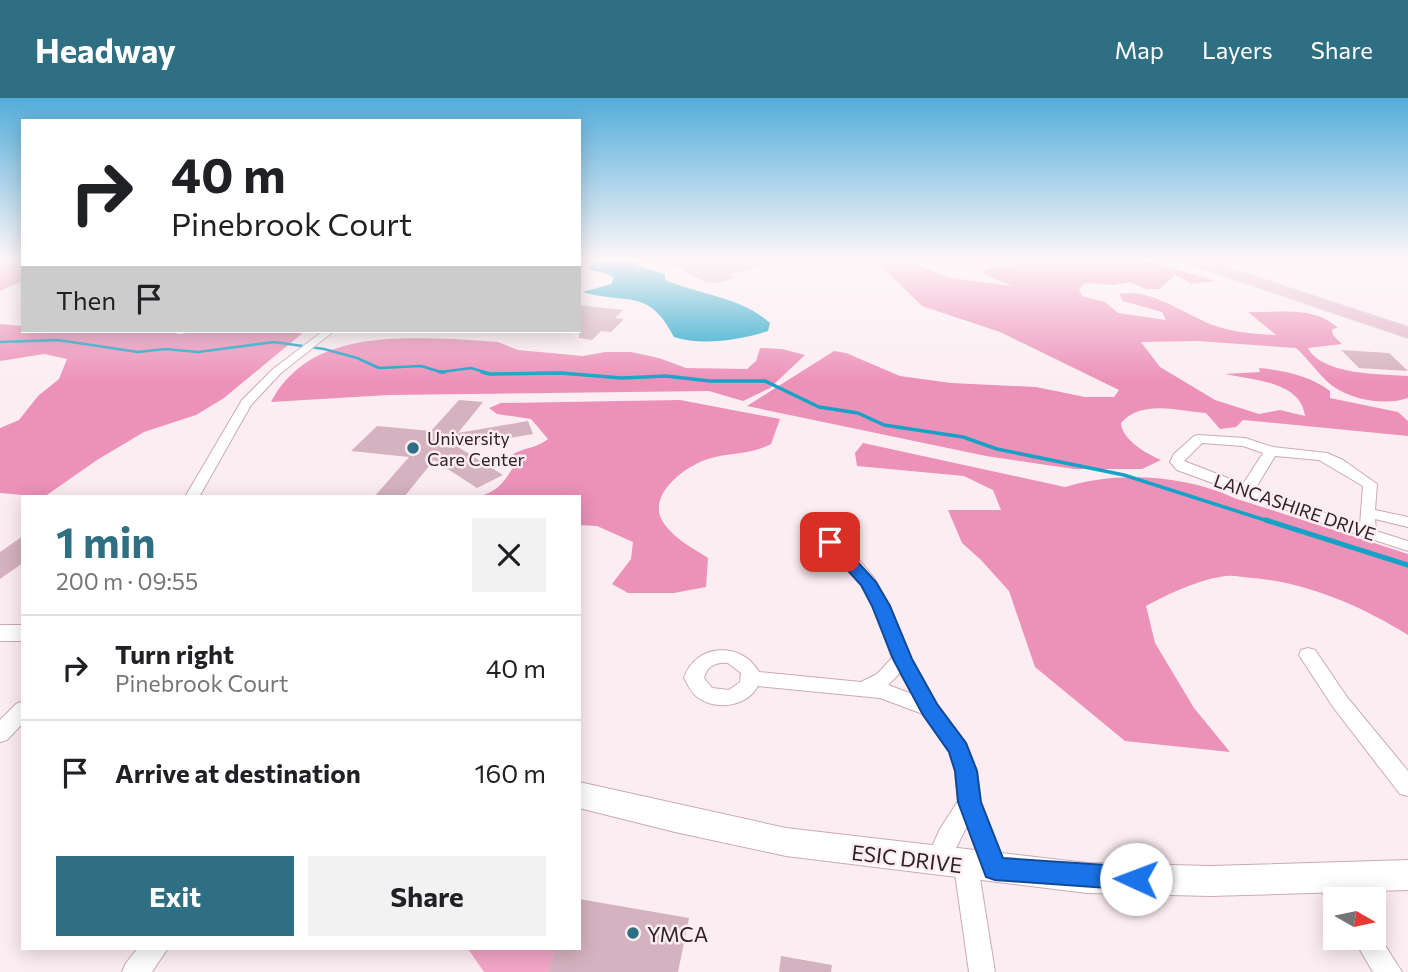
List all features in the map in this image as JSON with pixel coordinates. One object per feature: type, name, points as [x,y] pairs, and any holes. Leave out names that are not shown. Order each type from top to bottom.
[{"type":"main road","points":[[1313,301],[1408,333]]},
{"type":"street","points":[[193,495],[246,403],[277,371],[326,333]]},
{"type":"street","name":"LANCASHIRE DRIVE","points":[[1272,451],[1245,442],[1199,439],[1177,462],[1182,467],[1408,546]]},
{"type":"street","points":[[1247,490],[1272,451],[1322,456],[1370,484],[1368,533]]},
{"type":"street","points":[[1367,513],[1408,522]]},
{"type":"street","points":[[812,525],[849,559],[868,582],[881,606],[902,659],[930,709],[959,749],[966,771],[970,802],[966,866],[982,972]]},
{"type":"street","points":[[0,632],[21,632]]},
{"type":"street","points":[[1308,656],[1355,722],[1408,787]]},
{"type":"street","points":[[863,689],[884,679],[902,659]]},
{"type":"street","points":[[752,678],[882,691],[930,709]]},
{"type":"street","points":[[0,734],[21,711]]},
{"type":"street","name":"ESIC DRIVE","points":[[581,796],[674,819],[786,842],[966,866],[1087,877],[1323,888]]},
{"type":"street","points":[[966,866],[948,836],[970,802]]},
{"type":"street","name":"ESIC DRIVE","points":[[1344,887],[1408,875]]},
{"type":"street","points":[[135,972],[153,950]]},
{"type":"street","points":[[1374,950],[1389,972]]},
{"type":"shaded area","points":[[917,301],[1100,301],[1118,313],[1166,320],[1162,312],[1123,301],[1162,301],[1222,328],[1276,335],[1248,312],[1307,313],[1338,328],[1332,329],[1333,335],[1342,344],[1308,348],[1315,357],[1338,368],[1408,376],[1408,398],[1382,401],[1347,394],[1327,381],[1296,348],[1197,341],[1141,342],[1160,367],[1215,400],[1259,414],[1280,410],[1305,416],[1302,404],[1285,389],[1274,384],[1225,374],[1260,372],[1259,368],[1278,370],[1314,381],[1330,391],[1330,398],[1398,412],[1408,421],[1408,436],[1243,420],[1236,427],[1220,429],[1206,413],[1149,409],[1129,416],[1121,423],[1122,429],[1130,441],[1161,460],[1142,469],[1074,469],[986,456],[747,406],[834,351],[846,353],[900,376],[951,383],[1036,387],[1085,397],[1114,397],[1119,390],[1000,332],[922,306]]},
{"type":"shaded area","points":[[0,324],[21,326],[21,333],[303,333],[224,398],[196,415],[144,432],[47,495],[0,493],[0,428],[19,420],[38,396],[59,379],[67,359],[44,354],[0,361]]},
{"type":"shaded area","points":[[454,339],[498,342],[518,350],[583,356],[605,352],[631,352],[686,368],[747,369],[756,361],[760,348],[782,349],[805,355],[770,388],[743,401],[709,391],[388,395],[271,402],[286,380],[305,363],[327,352],[376,340]]},
{"type":"shaded area","points":[[680,400],[780,419],[771,444],[756,450],[716,457],[688,468],[663,494],[659,504],[665,525],[679,539],[708,558],[706,587],[674,593],[628,593],[612,584],[631,559],[633,542],[597,526],[581,525],[581,495],[483,495],[491,492],[505,480],[517,462],[510,456],[548,439],[531,419],[497,414],[489,408],[501,403]]},
{"type":"shaded area","points":[[863,443],[1065,487],[1128,477],[1194,484],[1408,554],[1408,635],[1353,606],[1294,585],[1229,576],[1195,584],[1146,606],[1155,643],[1194,708],[1230,752],[1125,741],[1035,667],[1009,591],[962,543],[948,510],[1001,510],[993,490],[964,476],[857,466],[855,453]]},
{"type":"shaded area","points":[[469,950],[556,950],[548,972],[484,972]]},
{"type":"water","points":[[635,301],[730,301],[747,307],[770,323],[768,331],[745,337],[721,341],[685,340],[674,337],[665,321],[655,311],[646,304]]},
{"type":"building","points":[[581,305],[623,310],[615,318],[624,319],[611,332],[601,331],[592,340],[579,338]]},
{"type":"building","points":[[1341,350],[1389,353],[1408,371],[1359,368]]},
{"type":"building","name":"University Care Center","points":[[459,400],[483,402],[458,433],[528,421],[533,434],[458,447],[503,475],[477,488],[434,460],[406,495],[376,495],[409,457],[351,451],[377,426],[431,431]]},
{"type":"building","points":[[21,537],[21,564],[0,579],[0,552]]},
{"type":"building","name":"YMCA","points":[[581,899],[689,918],[678,972],[548,972],[555,950],[581,950]]},
{"type":"building","points":[[781,956],[832,965],[831,972],[779,972]]},
{"type":"waterway","points":[[0,342],[58,340],[138,352],[165,349],[198,352],[274,342],[324,349],[357,358],[379,368],[421,366],[441,372]]},
{"type":"waterway","points":[[441,372],[471,368],[488,373]]},
{"type":"waterway","points":[[482,372],[561,373]]},
{"type":"waterway","points":[[536,373],[561,373]]},
{"type":"waterway","points":[[561,373],[622,378],[666,376],[710,381],[765,381],[819,407],[858,413],[884,425],[963,437],[997,449],[1124,475],[1271,522]]},
{"type":"waterway","points":[[1266,520],[1408,565]]},
{"type":"place","name":"University Care Center","points":[[413,448]]},
{"type":"place","name":"YMCA","points":[[633,933]]},
{"type":"route","points":[[830,542],[868,582],[881,606],[902,659],[930,709],[959,749],[966,771],[970,802],[983,844],[995,869],[1136,879]]}]
